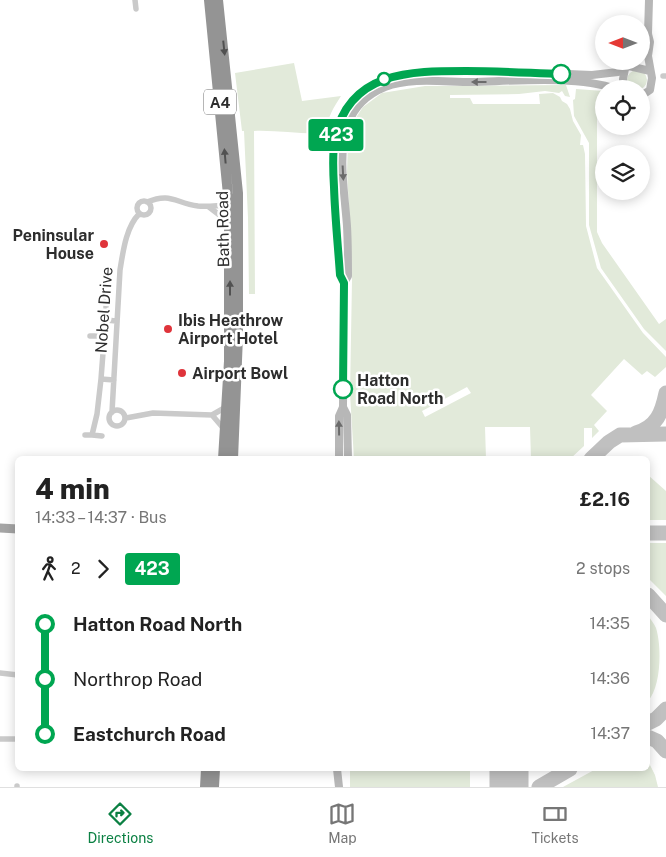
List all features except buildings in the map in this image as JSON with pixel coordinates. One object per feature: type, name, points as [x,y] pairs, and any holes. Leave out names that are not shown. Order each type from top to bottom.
[{"type":"highway","name":"Bath Road","points":[[210,0],[230,205],[238,336],[233,456]]},
{"type":"highway","name":"Bath Road","points":[[218,0],[238,193],[230,205],[230,326],[224,456]]},
{"type":"highway","points":[[205,787],[206,771]]},
{"type":"highway","points":[[214,787],[215,771]]},
{"type":"main road","points":[[0,528],[15,529]]},
{"type":"street","points":[[135,0],[136,9]]},
{"type":"street","points":[[649,0],[649,15]]},
{"type":"street","points":[[342,453],[347,415],[343,407],[344,283],[340,275],[333,162],[339,123],[352,101],[364,89],[379,81],[418,72],[478,71],[592,75],[608,74],[618,70]]},
{"type":"street","points":[[646,70],[650,71],[652,86],[650,89]]},
{"type":"street","points":[[344,283],[348,276],[343,163],[344,140],[347,125],[363,101],[374,93],[392,85],[422,82],[595,84]]},
{"type":"street","points":[[147,202],[150,206],[150,212],[145,215],[139,214],[137,210],[138,205],[143,202],[162,197],[209,207],[230,205]]},
{"type":"street","points":[[209,207],[222,217],[230,233]]},
{"type":"street","name":"Nobel Drive","points":[[112,412],[120,270],[131,228],[135,217],[139,214]]},
{"type":"street","points":[[90,336],[105,336],[106,296]]},
{"type":"street","points":[[106,320],[116,321]]},
{"type":"street","points":[[102,436],[88,435],[97,414],[103,353]]},
{"type":"street","points":[[101,379],[114,380]]},
{"type":"street","points":[[126,418],[122,411],[117,410],[112,412],[109,420],[114,426],[122,425],[126,418],[153,412],[212,415],[227,406]]},
{"type":"street","points":[[212,415],[225,431]]},
{"type":"street","points":[[0,673],[15,675]]},
{"type":"street","points":[[0,739],[15,739]]},
{"type":"street","points":[[332,787],[337,773]]},
{"type":"street","points":[[337,773],[339,787]]},
{"type":"green space","points":[[294,63],[302,101],[341,96],[329,118],[327,133],[254,131],[255,294],[249,294],[244,131],[242,131],[235,73]]},
{"type":"green space","points":[[633,70],[641,70],[647,76],[647,80],[627,80],[627,76]]},
{"type":"green space","points":[[566,85],[570,97],[565,96],[562,91],[559,93],[545,91],[519,94],[450,95],[450,98],[470,98],[473,104],[540,104],[539,94],[553,93],[567,104],[573,121],[581,135],[580,145],[583,145],[585,154],[586,226],[597,268],[643,333],[666,357],[666,367],[655,377],[647,371],[642,375],[624,359],[591,395],[607,411],[594,425],[599,431],[592,438],[592,428],[584,428],[584,446],[573,456],[531,456],[530,427],[485,427],[486,456],[354,456],[350,394],[352,280],[347,172],[348,141],[355,119],[363,107],[382,93],[425,86]],"holes":[[[467,387],[471,393],[425,417],[422,411]]]},
{"type":"green space","points":[[576,89],[595,90],[595,135],[597,135],[597,145],[595,145],[595,200],[597,200],[597,232],[602,243],[659,324],[666,319],[666,351],[644,329],[601,268],[589,225],[589,143],[574,116],[573,100],[575,99]]},
{"type":"green space","points":[[650,477],[666,491],[666,520],[650,520]]},
{"type":"green space","points":[[650,543],[666,543],[666,596],[650,580]]},
{"type":"green space","points":[[650,618],[656,628],[660,656],[658,677],[650,698]]},
{"type":"green space","points":[[650,765],[658,787],[563,787],[592,771],[650,771]]},
{"type":"green space","points":[[350,771],[470,771],[470,787],[350,787]]},
{"type":"taxiway","points":[[636,433],[654,423],[663,406],[666,393]]},
{"type":"taxiway","points":[[594,456],[609,442],[620,435],[666,434]]},
{"type":"taxiway","points":[[650,533],[666,533]]},
{"type":"taxiway","points":[[650,597],[666,615]]},
{"type":"taxiway","points":[[650,722],[666,709]]},
{"type":"taxiway","points":[[650,738],[657,741],[666,751]]},
{"type":"taxiway","points":[[539,787],[567,771]]},
{"type":"runway","points":[[509,771],[509,787]]},
{"type":"bus line","name":"423","points":[[343,389],[344,283],[340,275],[333,162],[339,123],[347,108],[364,89],[371,85],[394,76],[418,72],[478,71],[561,74]]},
{"type":"place","name":"Peninsular House","points":[[104,244]]},
{"type":"place","name":"Ibis Heathrow Airport Hotel","points":[[168,329]]},
{"type":"place","name":"Airport Bowl","points":[[182,373]]},
{"type":"place","name":"Hatton Road North","points":[[343,389]]}]
